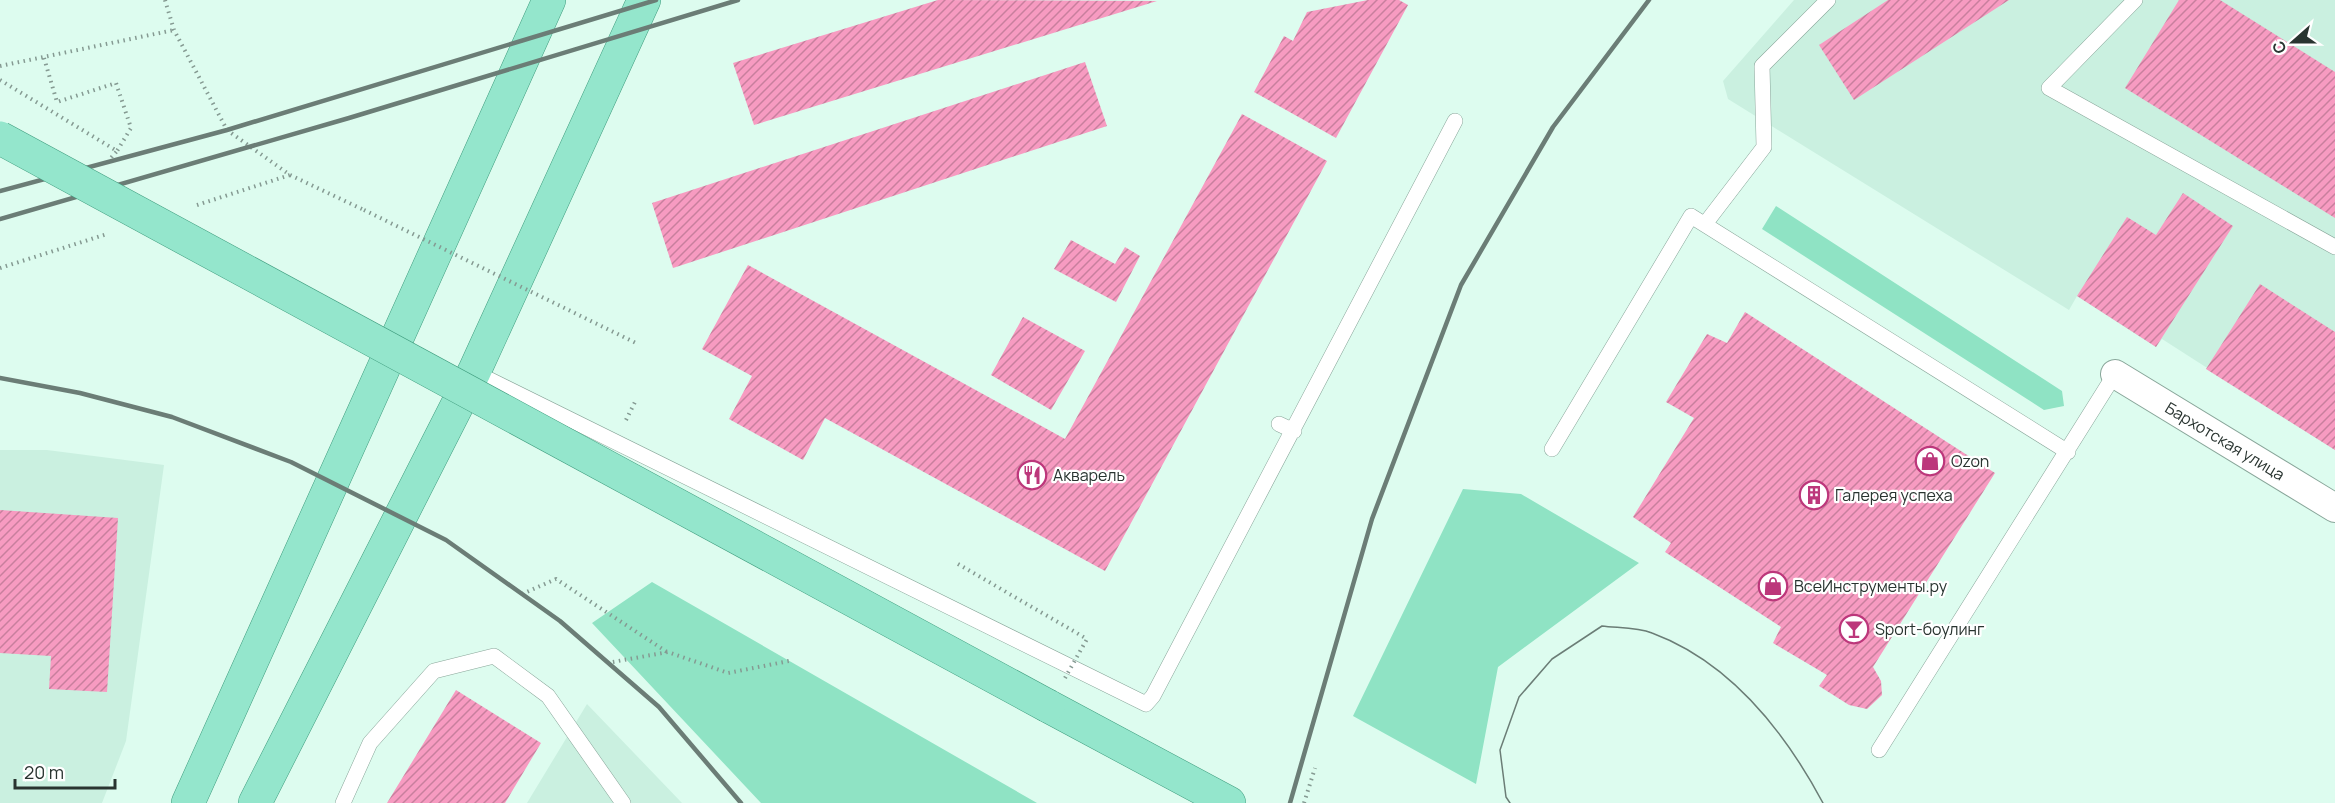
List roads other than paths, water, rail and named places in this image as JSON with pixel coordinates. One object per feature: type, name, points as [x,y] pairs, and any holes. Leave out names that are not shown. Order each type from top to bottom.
[{"type":"main road","points":[[188,803],[549,0]]},
{"type":"main road","points":[[255,803],[474,372],[644,0]]},
{"type":"main road","points":[[0,138],[1229,803]]},
{"type":"street","name":"Бархотская улица","points":[[2115,374],[2335,508]]},
{"type":"lane","points":[[1705,224],[1764,147],[1762,66],[1828,0]]},
{"type":"lane","points":[[2135,0],[2049,88],[2335,247]]},
{"type":"lane","points":[[474,372],[1146,704],[1153,696],[1294,431],[1455,122]]},
{"type":"lane","points":[[1552,449],[1691,216],[2068,453]]},
{"type":"lane","points":[[1879,750],[2068,453],[2115,374]]},
{"type":"lane","points":[[1280,424],[1294,431]]},
{"type":"lane","points":[[343,803],[370,742],[434,671],[494,656],[548,696],[623,803]]},
{"type":"tram line","points":[[1510,803],[1506,797],[1500,750],[1519,697],[1552,659],[1602,626],[1652,633],[1680,646],[1706,662],[1730,681],[1773,726],[1823,803]]},
{"type":"railway","points":[[0,191],[227,130],[656,0]]},
{"type":"railway","points":[[0,219],[349,118],[738,0]]},
{"type":"railway","points":[[1290,803],[1372,519],[1461,285],[1553,127],[1649,0]]},
{"type":"railway","points":[[0,378],[80,393],[172,417],[291,462],[446,540],[560,621],[659,707],[741,803]]},
{"type":"place","name":"Ozon","points":[[1930,461]]},
{"type":"place","name":"Акварель","points":[[1032,475]]},
{"type":"place","name":"Галерея успеха","points":[[1814,495]]},
{"type":"place","name":"ВсеИнструменты.ру","points":[[1773,586]]},
{"type":"place","name":"Sport-боулинг","points":[[1854,629]]}]
